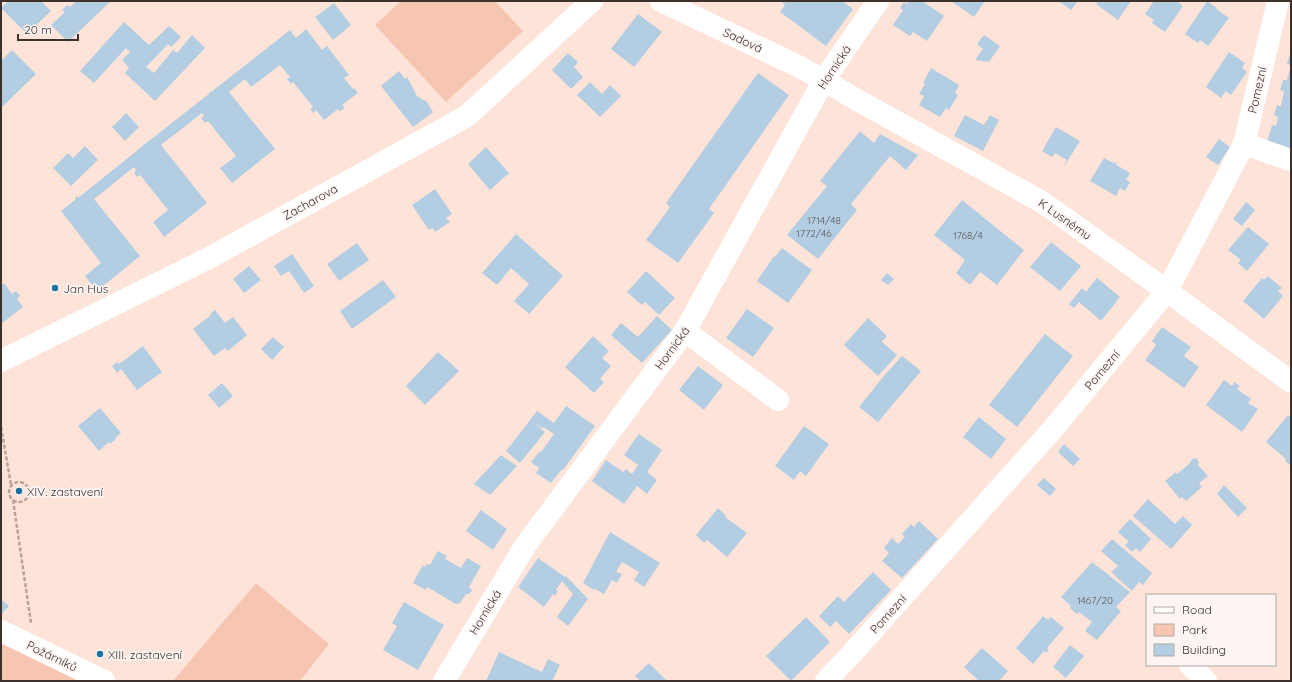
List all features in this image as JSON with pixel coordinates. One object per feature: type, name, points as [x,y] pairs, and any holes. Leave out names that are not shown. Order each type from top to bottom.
[{"type":"street","name":"Zacharova","points":[[1,362],[209,258],[467,116],[592,1]]},
{"type":"street","name":"Sadová","points":[[661,1],[800,67],[824,80]]},
{"type":"street","name":"Hornická","points":[[444,681],[524,546],[685,331],[824,80],[878,1]]},
{"type":"street","name":"Pomezní","points":[[826,681],[1046,436],[1167,291],[1244,144],[1278,1]]},
{"type":"street","name":"K Lusnému","points":[[824,80],[859,101],[1042,202],[1291,382]]},
{"type":"street","points":[[1244,144],[1291,160]]},
{"type":"street","points":[[685,331],[778,400]]},
{"type":"street","name":"Požárníků","points":[[1,631],[104,681]]},
{"type":"street","points":[[1191,666],[1206,681]]},
{"type":"path","points":[[1,427],[11,486]]},
{"type":"path","points":[[13,500],[22,502],[27,499],[29,488],[25,483],[19,481],[13,483],[9,488],[9,495],[13,500],[34,647]]},
{"type":"green space","points":[[401,1],[495,1],[523,31],[446,102],[375,25]]},
{"type":"green space","points":[[256,583],[329,644],[300,681],[173,681]]},
{"type":"green space","points":[[1,640],[80,681],[1,681]]},
{"type":"building","points":[[8,1],[41,1],[51,11],[27,34],[1,8]]},
{"type":"building","points":[[76,1],[111,1],[68,42],[51,25],[65,12],[62,10],[67,5],[70,7]]},
{"type":"building","points":[[781,1],[842,1],[853,9],[826,46],[780,12],[785,5]]},
{"type":"building","points":[[909,1],[922,1],[944,16],[927,41],[913,32],[910,36],[893,25],[903,10],[900,8],[904,2],[907,4]]},
{"type":"building","points":[[951,1],[985,1],[974,17]]},
{"type":"building","points":[[1059,1],[1078,1],[1071,10]]},
{"type":"building","points":[[1098,1],[1131,1],[1118,20],[1096,4]]},
{"type":"building","points":[[1154,1],[1177,1],[1183,6],[1165,32],[1152,23],[1154,20],[1145,14]]},
{"type":"building","points":[[1207,1],[1229,18],[1208,46],[1200,40],[1198,43],[1185,34]]},
{"type":"building","points":[[334,3],[351,25],[333,40],[315,17]]},
{"type":"building","points":[[638,14],[662,32],[634,67],[611,49]]},
{"type":"building","points":[[124,22],[149,45],[169,26],[181,37],[171,47],[168,44],[146,67],[154,73],[173,50],[177,53],[192,35],[205,48],[155,101],[125,73],[129,68],[122,60],[130,52],[126,48],[94,83],[80,71]]},
{"type":"building","points":[[306,29],[322,50],[327,46],[349,75],[344,78],[358,93],[342,105],[345,108],[340,111],[338,109],[324,120],[316,110],[313,113],[310,109],[313,107],[293,82],[291,84],[287,79],[290,77],[280,65],[251,87],[245,79],[229,92],[275,149],[232,183],[220,168],[236,156],[208,121],[205,123],[201,118],[204,116],[202,113],[161,145],[207,203],[164,237],[153,222],[168,210],[140,175],[137,177],[134,173],[136,170],[134,167],[94,199],[140,256],[97,291],[85,276],[101,263],[61,211],[76,199],[75,198],[77,196],[78,198],[144,145],[144,143],[145,144],[210,93],[209,92],[211,92],[290,30],[296,38]]},
{"type":"building","points":[[984,35],[1000,46],[989,62],[975,60],[983,49],[977,44]]},
{"type":"building","points":[[12,50],[36,74],[1,108],[1,61]]},
{"type":"building","points":[[1229,52],[1245,63],[1242,68],[1247,72],[1231,95],[1226,91],[1221,98],[1206,87]]},
{"type":"building","points":[[568,53],[578,62],[574,67],[583,77],[571,89],[552,70]]},
{"type":"building","points":[[1291,54],[1291,65],[1287,64]]},
{"type":"building","points":[[1291,65],[1291,149],[1267,142],[1272,125],[1276,126],[1278,117],[1274,115],[1277,105],[1281,106],[1284,91],[1280,90],[1283,80],[1287,80]]},
{"type":"building","points":[[931,68],[959,85],[955,93],[958,95],[949,110],[946,108],[940,117],[919,105],[924,96],[919,94],[925,84],[923,83]]},
{"type":"building","points":[[399,71],[405,79],[407,77],[417,96],[427,102],[433,112],[413,127],[381,86]]},
{"type":"building","points":[[758,73],[789,95],[709,209],[714,213],[678,263],[646,240],[670,207],[666,203]]},
{"type":"building","points":[[590,82],[602,94],[610,85],[621,96],[600,117],[577,95]]},
{"type":"building","points":[[126,113],[139,127],[125,141],[112,127]]},
{"type":"building","points":[[965,115],[984,125],[990,115],[999,120],[983,151],[954,136]]},
{"type":"building","points":[[1056,127],[1080,141],[1065,165],[1067,160],[1055,153],[1052,157],[1042,151]]},
{"type":"building","points":[[860,131],[874,143],[880,134],[918,155],[906,170],[890,156],[851,204],[857,210],[818,259],[787,235],[827,186],[820,181]]},
{"type":"building","points":[[1219,139],[1230,147],[1218,165],[1206,157]]},
{"type":"building","points":[[85,146],[98,160],[71,186],[53,168],[68,153],[73,158]]},
{"type":"building","points":[[486,147],[509,173],[490,190],[468,164]]},
{"type":"building","points":[[1104,158],[1116,163],[1115,164],[1130,173],[1126,180],[1130,182],[1125,191],[1120,188],[1116,196],[1090,181]]},
{"type":"building","points":[[435,189],[452,214],[446,218],[450,222],[435,232],[433,228],[429,230],[412,205]]},
{"type":"building","points":[[962,200],[1024,250],[997,285],[980,272],[970,285],[956,273],[965,260],[934,235]]},
{"type":"building","points":[[1246,202],[1255,210],[1242,226],[1233,219]]},
{"type":"building","points":[[1248,227],[1269,244],[1247,271],[1238,263],[1241,260],[1228,250]]},
{"type":"building","points":[[516,234],[563,276],[529,314],[514,301],[529,284],[511,268],[497,285],[482,273]]},
{"type":"building","points":[[1051,242],[1081,266],[1060,291],[1030,267]]},
{"type":"building","points":[[357,243],[369,260],[339,281],[327,264]]},
{"type":"building","points":[[782,248],[812,270],[788,303],[757,281],[774,256],[775,257]]},
{"type":"building","points":[[292,254],[314,286],[304,293],[289,271],[281,276],[274,266]]},
{"type":"building","points":[[249,266],[261,280],[244,293],[233,279]]},
{"type":"building","points":[[646,271],[675,298],[659,315],[645,302],[642,305],[627,292]]},
{"type":"building","points":[[887,273],[894,279],[888,285],[881,280]]},
{"type":"building","points":[[1268,276],[1282,288],[1278,291],[1283,296],[1264,319],[1243,301],[1262,278],[1264,280]]},
{"type":"building","points":[[1097,278],[1120,297],[1101,321],[1079,302],[1074,308],[1069,304],[1082,288],[1086,292]]},
{"type":"building","points":[[383,280],[396,297],[352,329],[340,311]]},
{"type":"building","points":[[4,283],[12,294],[16,291],[20,296],[17,299],[23,307],[1,324],[1,285]]},
{"type":"building","points":[[747,309],[774,328],[753,357],[726,338]]},
{"type":"building","points":[[215,310],[225,323],[233,317],[247,335],[228,351],[225,348],[214,356],[193,329]]},
{"type":"building","points":[[657,316],[672,330],[642,363],[611,335],[621,323],[638,337]]},
{"type":"building","points":[[868,318],[887,336],[882,342],[897,355],[878,376],[844,345]]},
{"type":"building","points":[[1162,327],[1191,347],[1184,356],[1199,367],[1184,388],[1145,360],[1156,345],[1152,341]]},
{"type":"building","points":[[1045,334],[1073,356],[1017,427],[989,405]]},
{"type":"building","points":[[593,336],[609,351],[602,358],[611,366],[600,379],[604,382],[594,393],[565,367]]},
{"type":"building","points":[[273,337],[284,347],[272,360],[261,349]]},
{"type":"building","points":[[143,346],[162,372],[137,390],[121,369],[117,373],[112,366],[117,362],[119,364]]},
{"type":"building","points":[[438,352],[459,371],[425,405],[406,386]]},
{"type":"building","points":[[902,356],[921,371],[878,422],[859,407]]},
{"type":"building","points":[[698,366],[723,385],[704,410],[679,390]]},
{"type":"building","points":[[1224,380],[1232,386],[1234,382],[1240,386],[1237,389],[1251,399],[1248,403],[1258,409],[1242,432],[1206,405]]},
{"type":"building","points":[[222,383],[233,396],[219,408],[208,395]]},
{"type":"building","points":[[566,406],[595,426],[563,470],[562,469],[551,483],[536,473],[539,468],[531,462],[540,451],[541,452],[554,434],[534,423],[545,432],[520,463],[506,451],[537,411],[554,423]]},
{"type":"building","points":[[100,408],[121,433],[110,444],[109,442],[99,451],[78,426]]},
{"type":"building","points":[[1288,415],[1291,418],[1291,466],[1285,461],[1286,459],[1266,442]]},
{"type":"building","points":[[979,417],[1006,439],[991,459],[963,437]]},
{"type":"building","points":[[804,426],[829,444],[806,476],[800,471],[794,480],[775,466]]},
{"type":"building","points":[[639,434],[662,450],[647,472],[657,480],[647,494],[637,486],[624,504],[592,481],[606,460],[623,472],[626,469],[632,474],[638,465],[624,455]]},
{"type":"building","points":[[1064,444],[1080,459],[1073,466],[1058,452]]},
{"type":"building","points":[[501,455],[517,466],[490,495],[474,484]]},
{"type":"building","points":[[1196,458],[1199,462],[1198,465],[1208,476],[1199,483],[1202,487],[1186,501],[1182,497],[1180,499],[1165,481],[1176,472],[1177,474],[1189,464],[1192,459]]},
{"type":"building","points":[[1044,478],[1056,489],[1050,496],[1037,485]]},
{"type":"building","points":[[1224,485],[1247,508],[1238,517],[1217,494]]},
{"type":"building","points":[[1148,499],[1175,524],[1183,516],[1192,525],[1171,549],[1133,516]]},
{"type":"building","points":[[718,508],[726,516],[725,517],[747,533],[727,557],[707,540],[704,543],[696,535]]},
{"type":"building","points":[[481,510],[507,529],[493,550],[466,531]]},
{"type":"building","points":[[1130,519],[1151,539],[1140,552],[1136,548],[1132,552],[1125,545],[1129,542],[1118,532]]},
{"type":"building","points":[[919,521],[938,539],[902,578],[882,561],[889,553],[884,548],[892,538],[898,544],[905,537],[902,534],[911,524],[914,527]]},
{"type":"building","points":[[610,532],[660,563],[644,587],[634,580],[639,572],[622,562],[616,572],[622,574],[617,583],[612,580],[604,594],[583,583]]},
{"type":"building","points":[[1112,539],[1152,573],[1143,585],[1139,582],[1132,591],[1111,572],[1118,566],[1101,551]]},
{"type":"building","points":[[438,551],[447,556],[445,559],[461,568],[467,558],[481,566],[469,587],[472,590],[469,594],[466,594],[460,603],[456,604],[427,587],[426,590],[413,583],[423,565],[425,567],[427,564],[430,565]]},
{"type":"building","points":[[538,558],[565,577],[566,576],[588,599],[568,626],[557,617],[573,594],[562,581],[556,590],[558,591],[555,596],[553,594],[544,607],[518,587]]},
{"type":"building","points":[[1092,562],[1130,592],[1116,607],[1121,611],[1097,640],[1085,631],[1092,622],[1079,612],[1077,614],[1061,597]]},
{"type":"building","points":[[873,572],[891,590],[849,634],[836,621],[830,627],[819,616],[838,596],[844,602]]},
{"type":"building","points":[[1,599],[9,606],[1,615]]},
{"type":"building","points":[[404,602],[444,625],[418,670],[383,650],[397,626],[392,623]]},
{"type":"building","points":[[1043,616],[1048,620],[1051,617],[1064,628],[1047,648],[1049,650],[1046,653],[1044,651],[1033,664],[1016,648]]},
{"type":"building","points":[[806,617],[830,642],[791,681],[766,656]]},
{"type":"building","points":[[1070,645],[1084,656],[1066,678],[1053,667]]},
{"type":"building","points":[[982,648],[1008,671],[999,681],[979,681],[964,667]]},
{"type":"building","points":[[499,652],[542,672],[548,659],[560,665],[552,681],[486,681]]},
{"type":"building","points":[[649,663],[667,681],[640,681],[635,676]]},
{"type":"place","name":"Jan Hus","points":[[55,288]]},
{"type":"place","name":"XIV. zastavení","points":[[19,491]]},
{"type":"place","name":"XIII. zastavení","points":[[100,654]]}]
